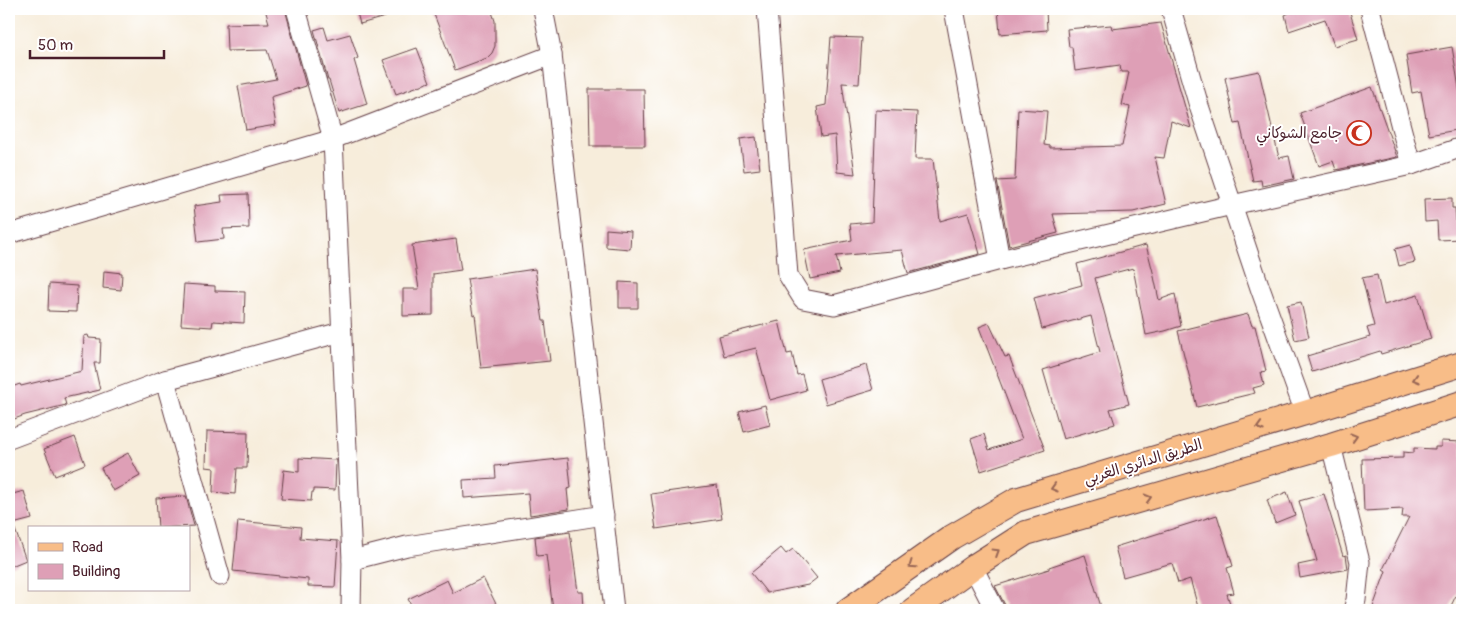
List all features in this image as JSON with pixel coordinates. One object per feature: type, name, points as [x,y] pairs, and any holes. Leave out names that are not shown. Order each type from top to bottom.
[{"type":"main road","name":"الطريق الدائري الغربي","points":[[848,610],[952,536],[1016,500],[1462,364]]},
{"type":"main road","points":[[913,610],[973,566],[1026,533],[1330,445],[1462,404]]},
{"type":"street","points":[[296,9],[333,140],[352,560],[351,610]]},
{"type":"street","points":[[543,9],[552,54],[614,610]]},
{"type":"street","points":[[767,9],[788,275],[803,299],[834,305],[1000,260],[1411,165],[1462,147]]},
{"type":"street","points":[[954,9],[1000,260]]},
{"type":"street","points":[[1171,9],[1199,106],[1260,288],[1305,413]]},
{"type":"street","points":[[1370,9],[1411,165]]},
{"type":"street","points":[[9,234],[333,140],[552,54]]},
{"type":"street","points":[[9,439],[165,380],[341,332]]},
{"type":"street","points":[[165,380],[220,576]]},
{"type":"street","points":[[1330,445],[1360,562],[1356,600],[1353,610]]},
{"type":"street","points":[[352,560],[408,546],[604,515]]},
{"type":"street","points":[[973,566],[995,610]]},
{"type":"building","points":[[265,9],[285,9],[306,86],[271,97],[276,125],[246,130],[238,86],[276,79],[267,50],[227,51],[226,24],[269,23]]},
{"type":"building","points":[[356,9],[399,9],[399,13],[360,24]]},
{"type":"building","points":[[432,9],[491,9],[495,21],[495,46],[492,53],[487,58],[455,70]]},
{"type":"building","points":[[998,9],[1046,9],[1047,30],[1000,34]]},
{"type":"building","points":[[1288,9],[1349,9],[1358,39],[1334,46],[1325,19],[1289,31],[1285,15],[1289,13]]},
{"type":"building","points":[[1161,23],[1191,128],[1171,121],[1164,158],[1155,157],[1166,204],[1133,212],[1053,214],[1058,233],[1009,246],[997,181],[1015,180],[1018,109],[1047,111],[1044,145],[1050,146],[1050,148],[1122,146],[1130,107],[1122,105],[1129,72],[1121,72],[1120,65],[1075,71],[1072,47],[1069,47],[1067,29],[1111,25],[1112,29]]},
{"type":"building","points":[[324,27],[328,40],[350,34],[358,58],[354,60],[367,104],[339,113],[314,30]]},
{"type":"building","points":[[831,37],[862,38],[859,84],[842,83],[855,174],[837,172],[835,135],[821,137],[817,107],[826,105]]},
{"type":"building","points":[[1452,47],[1460,94],[1462,94],[1462,129],[1429,135],[1421,91],[1412,93],[1406,55]]},
{"type":"building","points":[[417,48],[430,82],[396,94],[383,60]]},
{"type":"building","points":[[1259,71],[1279,158],[1289,156],[1294,179],[1262,186],[1261,180],[1253,181],[1240,123],[1235,124],[1225,78]]},
{"type":"building","points":[[1372,87],[1397,157],[1336,170],[1333,161],[1319,166],[1300,113]]},
{"type":"building","points":[[589,89],[644,89],[645,146],[590,146]]},
{"type":"building","points":[[876,110],[917,112],[915,159],[933,159],[940,221],[968,213],[980,254],[908,273],[902,250],[836,256],[840,273],[810,279],[804,250],[852,240],[850,224],[872,222]]},
{"type":"building","points":[[756,137],[760,169],[744,171],[740,139]]},
{"type":"building","points":[[248,194],[249,228],[223,229],[224,239],[198,242],[194,206],[222,202],[221,195]]},
{"type":"building","points":[[1452,198],[1452,208],[1455,208],[1456,221],[1462,221],[1462,239],[1438,240],[1437,221],[1425,222],[1424,199]]},
{"type":"building","points":[[606,229],[631,231],[630,249],[606,247]]},
{"type":"building","points":[[456,239],[461,270],[433,274],[433,315],[403,316],[403,289],[419,289],[412,245]]},
{"type":"building","points":[[1146,245],[1159,300],[1175,294],[1181,326],[1146,335],[1133,268],[1095,278],[1129,404],[1110,409],[1115,424],[1063,439],[1043,370],[1100,352],[1091,316],[1042,329],[1034,298],[1082,285],[1077,264]]},
{"type":"building","points":[[1410,245],[1415,262],[1399,266],[1395,249]]},
{"type":"building","points":[[535,269],[543,321],[545,321],[550,361],[481,368],[475,314],[473,315],[467,279]]},
{"type":"building","points":[[104,271],[122,273],[121,290],[103,288]]},
{"type":"building","points":[[1377,275],[1384,305],[1418,295],[1431,339],[1381,354],[1380,351],[1312,372],[1307,356],[1370,337],[1367,328],[1374,326],[1362,278]]},
{"type":"building","points":[[619,282],[638,283],[638,308],[619,308]]},
{"type":"building","points":[[49,284],[77,286],[76,312],[48,311]]},
{"type":"building","points":[[184,284],[215,286],[215,291],[245,292],[244,323],[213,321],[212,327],[181,325]]},
{"type":"building","points":[[1301,302],[1309,337],[1295,340],[1287,305]]},
{"type":"building","points":[[1248,314],[1252,326],[1255,326],[1266,371],[1261,372],[1264,385],[1253,388],[1255,393],[1197,407],[1178,331]]},
{"type":"building","points":[[779,321],[787,354],[792,353],[797,375],[802,374],[806,390],[770,400],[756,348],[724,356],[719,336]]},
{"type":"building","points":[[989,323],[1005,357],[1009,356],[1045,450],[981,471],[971,439],[984,434],[989,450],[1022,439],[979,327]]},
{"type":"building","points":[[88,335],[89,338],[101,339],[100,363],[94,363],[100,390],[64,398],[66,405],[9,421],[9,388],[82,371],[84,336]]},
{"type":"building","points":[[866,365],[873,390],[826,404],[819,379]]},
{"type":"building","points":[[765,405],[770,425],[744,432],[739,412]]},
{"type":"building","points":[[207,431],[248,432],[247,468],[237,468],[235,494],[213,492],[214,468],[206,467]]},
{"type":"building","points":[[75,437],[85,464],[55,476],[44,449]]},
{"type":"building","points":[[1441,441],[1462,442],[1462,583],[1449,610],[1372,610],[1386,571],[1383,569],[1409,517],[1402,517],[1403,509],[1364,511],[1362,459],[1403,458],[1403,452],[1414,453],[1414,448],[1435,449],[1435,447],[1441,447]]},
{"type":"building","points":[[128,453],[140,476],[113,491],[101,468]]},
{"type":"building","points":[[299,458],[336,460],[335,490],[314,489],[311,501],[281,499],[284,470],[299,472]]},
{"type":"building","points":[[568,458],[571,488],[567,489],[569,509],[530,515],[528,493],[464,498],[463,480],[496,478],[495,466]]},
{"type":"building","points":[[717,485],[722,519],[656,529],[651,494]]},
{"type":"building","points":[[24,491],[32,519],[13,524],[26,560],[9,567],[9,495]]},
{"type":"building","points":[[1287,492],[1295,515],[1275,523],[1267,500]]},
{"type":"building","points":[[1324,494],[1343,556],[1346,555],[1348,569],[1300,578],[1298,565],[1317,561],[1299,501]]},
{"type":"building","points":[[186,496],[194,526],[158,526],[156,498]]},
{"type":"building","points":[[1217,515],[1233,566],[1227,568],[1234,593],[1227,594],[1232,610],[1202,610],[1201,606],[1198,607],[1190,579],[1178,583],[1172,563],[1123,577],[1115,547]]},
{"type":"building","points":[[238,521],[301,527],[300,538],[338,541],[335,587],[308,586],[308,579],[233,571]]},
{"type":"building","points":[[570,532],[578,592],[583,592],[584,610],[553,610],[546,555],[537,556],[535,537]]},
{"type":"building","points":[[781,548],[786,554],[793,549],[817,578],[808,585],[767,593],[751,573]]},
{"type":"building","points":[[1085,555],[1102,610],[1006,610],[995,586],[1049,569],[1049,567]]},
{"type":"building","points":[[483,578],[499,610],[414,610],[408,599],[447,580],[453,593]]},
{"type":"place","name":"جامع الشوكاني","points":[[1359,133]]}]
